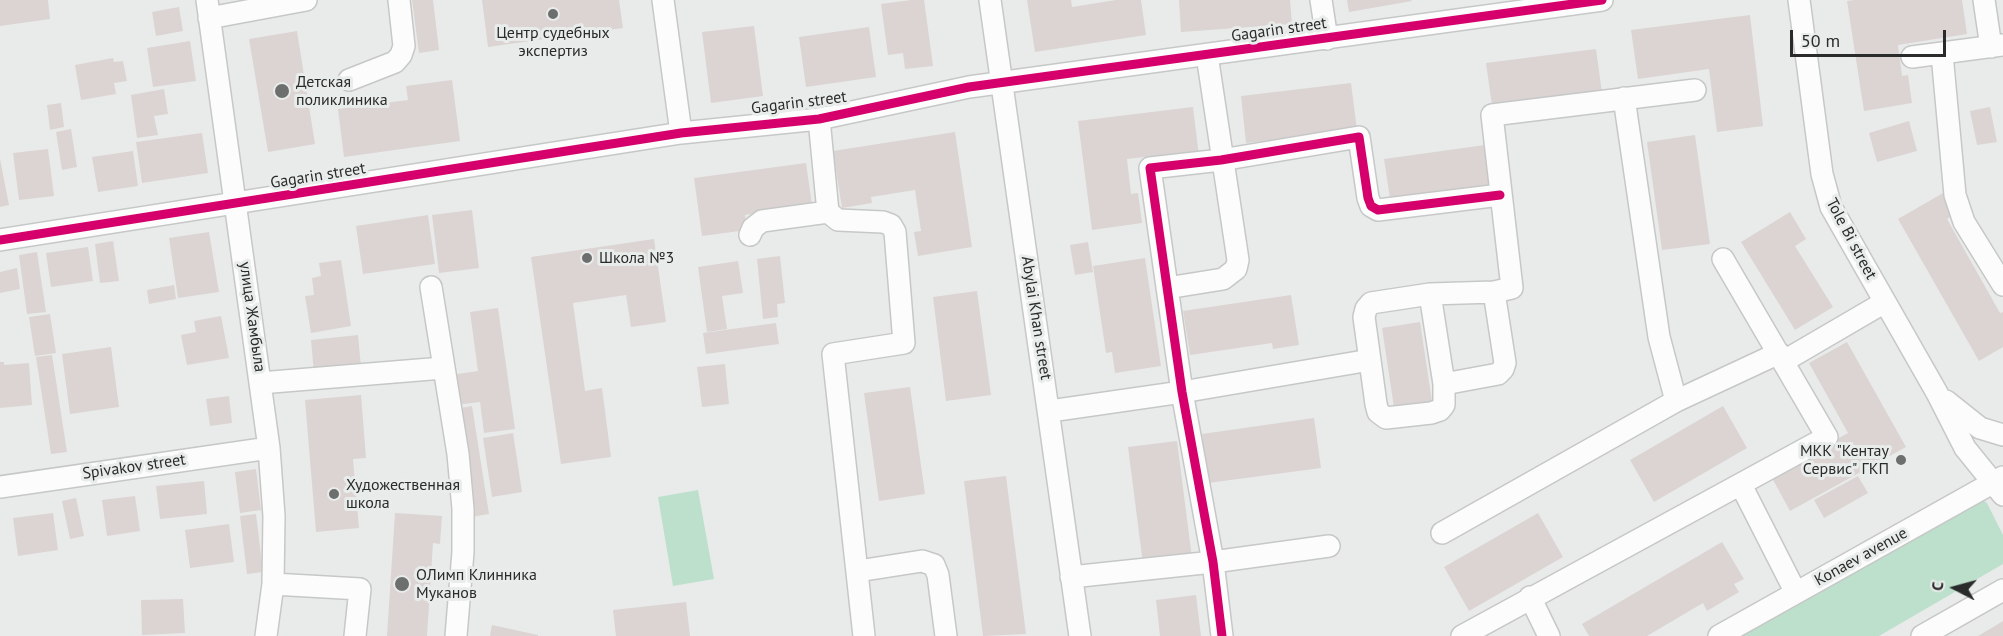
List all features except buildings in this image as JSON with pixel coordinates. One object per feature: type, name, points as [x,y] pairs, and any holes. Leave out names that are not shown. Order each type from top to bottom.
[{"type":"street","points":[[208,9],[306,0]]},
{"type":"street","points":[[349,80],[395,62],[400,55],[404,46],[399,0]]},
{"type":"street","points":[[663,0],[681,133]]},
{"type":"street","name":"Abylai Khan street","points":[[990,0],[1050,411],[1080,636]]},
{"type":"street","points":[[1321,0],[1327,39]]},
{"type":"street","name":"Gagarin street","points":[[0,240],[681,133],[819,119],[969,87],[1602,0]]},
{"type":"street","name":"Tole Bi street","points":[[1799,0],[1822,174],[1831,207],[1937,393],[1965,448],[1999,485]]},
{"type":"street","points":[[1912,57],[1997,46],[1984,0]]},
{"type":"street","name":"улица Жамбыла","points":[[208,9],[237,204],[269,448],[274,516],[273,584],[266,636]]},
{"type":"street","points":[[1942,54],[1955,195],[1964,222],[2003,285]]},
{"type":"street","points":[[1167,288],[1223,279],[1236,269],[1238,260],[1221,160],[1207,55]]},
{"type":"street","points":[[1430,294],[1446,398],[1440,410],[1386,418],[1378,411],[1376,404],[1364,317],[1371,303],[1430,294],[1494,292],[1512,288],[1492,115],[1695,90]]},
{"type":"street","points":[[1623,98],[1659,337],[1676,401]]},
{"type":"street","points":[[819,119],[828,212],[838,220],[884,222],[891,225],[895,232],[904,342],[833,354],[864,636]]},
{"type":"street","points":[[1222,636],[1213,562],[1182,392],[1150,168],[1221,160],[1359,136],[1368,198],[1371,206],[1378,210],[1500,195]]},
{"type":"street","points":[[750,235],[753,228],[762,221],[828,212]]},
{"type":"street","points":[[1462,636],[1827,437],[1723,259]]},
{"type":"street","points":[[430,287],[458,454],[463,509],[463,552],[456,636]]},
{"type":"street","points":[[1444,384],[1498,374],[1503,369],[1505,363],[1494,292]]},
{"type":"street","points":[[1442,532],[1676,401],[1781,357],[1885,302]]},
{"type":"street","points":[[1050,411],[1182,392],[1370,360]]},
{"type":"street","points":[[260,383],[443,368]]},
{"type":"street","name":"Tole Bi street","points":[[1937,393],[1980,428],[2003,435]]},
{"type":"street","name":"Spivakov street","points":[[0,487],[269,448]]},
{"type":"street","points":[[1741,485],[1796,593]]},
{"type":"street","name":"Konaev avenue","points":[[1719,636],[1999,485]]},
{"type":"street","points":[[1071,577],[1213,562],[1329,546]]},
{"type":"street","points":[[858,571],[922,561],[934,566],[938,575],[946,636]]},
{"type":"street","points":[[273,584],[360,589],[355,636]]},
{"type":"street","points":[[1922,636],[2003,590]]},
{"type":"street","points":[[1530,597],[1549,636]]},
{"type":"green space","points":[[698,490],[714,579],[673,586],[658,497]]},
{"type":"green space","points":[[1981,499],[1987,503],[2003,535],[2003,564],[1879,636],[1739,636]]},
{"type":"cycle path","points":[[0,240],[681,133],[819,119],[969,87],[1602,0]]},
{"type":"cycle path","points":[[1222,636],[1213,562],[1182,392],[1150,168],[1221,160],[1359,137],[1368,198],[1371,206],[1378,210],[1500,195]]},
{"type":"place","name":"Центр судебных экспертиз","points":[[553,14]]},
{"type":"place","name":"Детская поликлиника","points":[[282,91]]},
{"type":"place","name":"Школа №3","points":[[587,258]]},
{"type":"place","name":"МКК \"Кентау Сервис\" ГКП","points":[[1901,460]]},
{"type":"place","name":"Художественная школа","points":[[334,494]]},
{"type":"place","name":"ОЛимп Клинника Муканов","points":[[402,584]]}]
